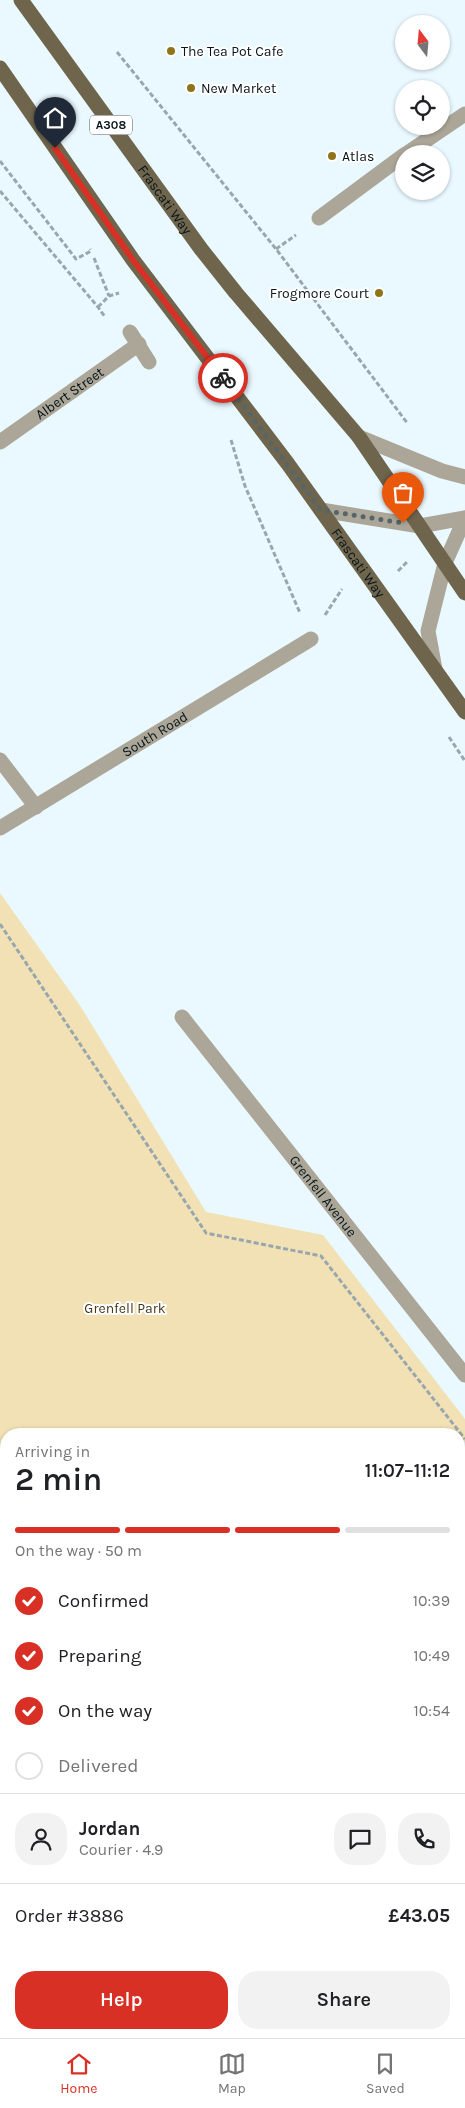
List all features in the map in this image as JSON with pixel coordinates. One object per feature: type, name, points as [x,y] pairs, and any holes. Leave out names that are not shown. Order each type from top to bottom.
[{"type":"main road","name":"Frascati Way","points":[[21,0],[201,249],[236,293],[359,437]]},
{"type":"main road","name":"Frascati Way","points":[[0,68],[133,260],[288,464],[465,712]]},
{"type":"main road","name":"A308","points":[[359,437],[465,593]]},
{"type":"street","points":[[420,145],[465,114]]},
{"type":"street","points":[[319,218],[395,162]]},
{"type":"street","name":"Albert Street","points":[[0,442],[135,338],[149,362]]},
{"type":"street","points":[[359,437],[442,471],[465,477]]},
{"type":"street","points":[[321,510],[420,526],[465,518]]},
{"type":"street","points":[[435,669],[428,631],[444,563],[465,518]]},
{"type":"street","name":"South Road","points":[[0,828],[310,639]]},
{"type":"street","points":[[0,760],[36,807]]},
{"type":"street","name":"Grenfell Avenue","points":[[182,1017],[465,1375]]},
{"type":"path","points":[[117,52],[276,249],[406,422]]},
{"type":"path","points":[[0,161],[76,259],[91,251]]},
{"type":"path","points":[[0,191],[98,307],[109,296],[119,292],[125,297]]},
{"type":"path","points":[[85,243],[91,251],[109,296]]},
{"type":"path","points":[[229,434],[245,486],[310,639]]},
{"type":"path","points":[[397,572],[404,567],[410,555]]},
{"type":"path","points":[[0,924],[206,1233],[321,1256],[456,1428]]},
{"type":"green space","name":"Grenfell Park","points":[[0,893],[81,1007],[206,1212],[323,1235],[465,1419],[465,1428],[0,1428]]},
{"type":"way so far","points":[[223,378],[321,510],[403,523]]},
{"type":"place","name":"The Tea Pot Cafe","points":[[171,51]]},
{"type":"place","name":"New Market","points":[[191,88]]},
{"type":"place","name":"Atlas","points":[[332,156]]},
{"type":"place","name":"Frogmore Court","points":[[379,293]]},
{"type":"route","points":[[55,148],[133,260],[223,378]]}]
